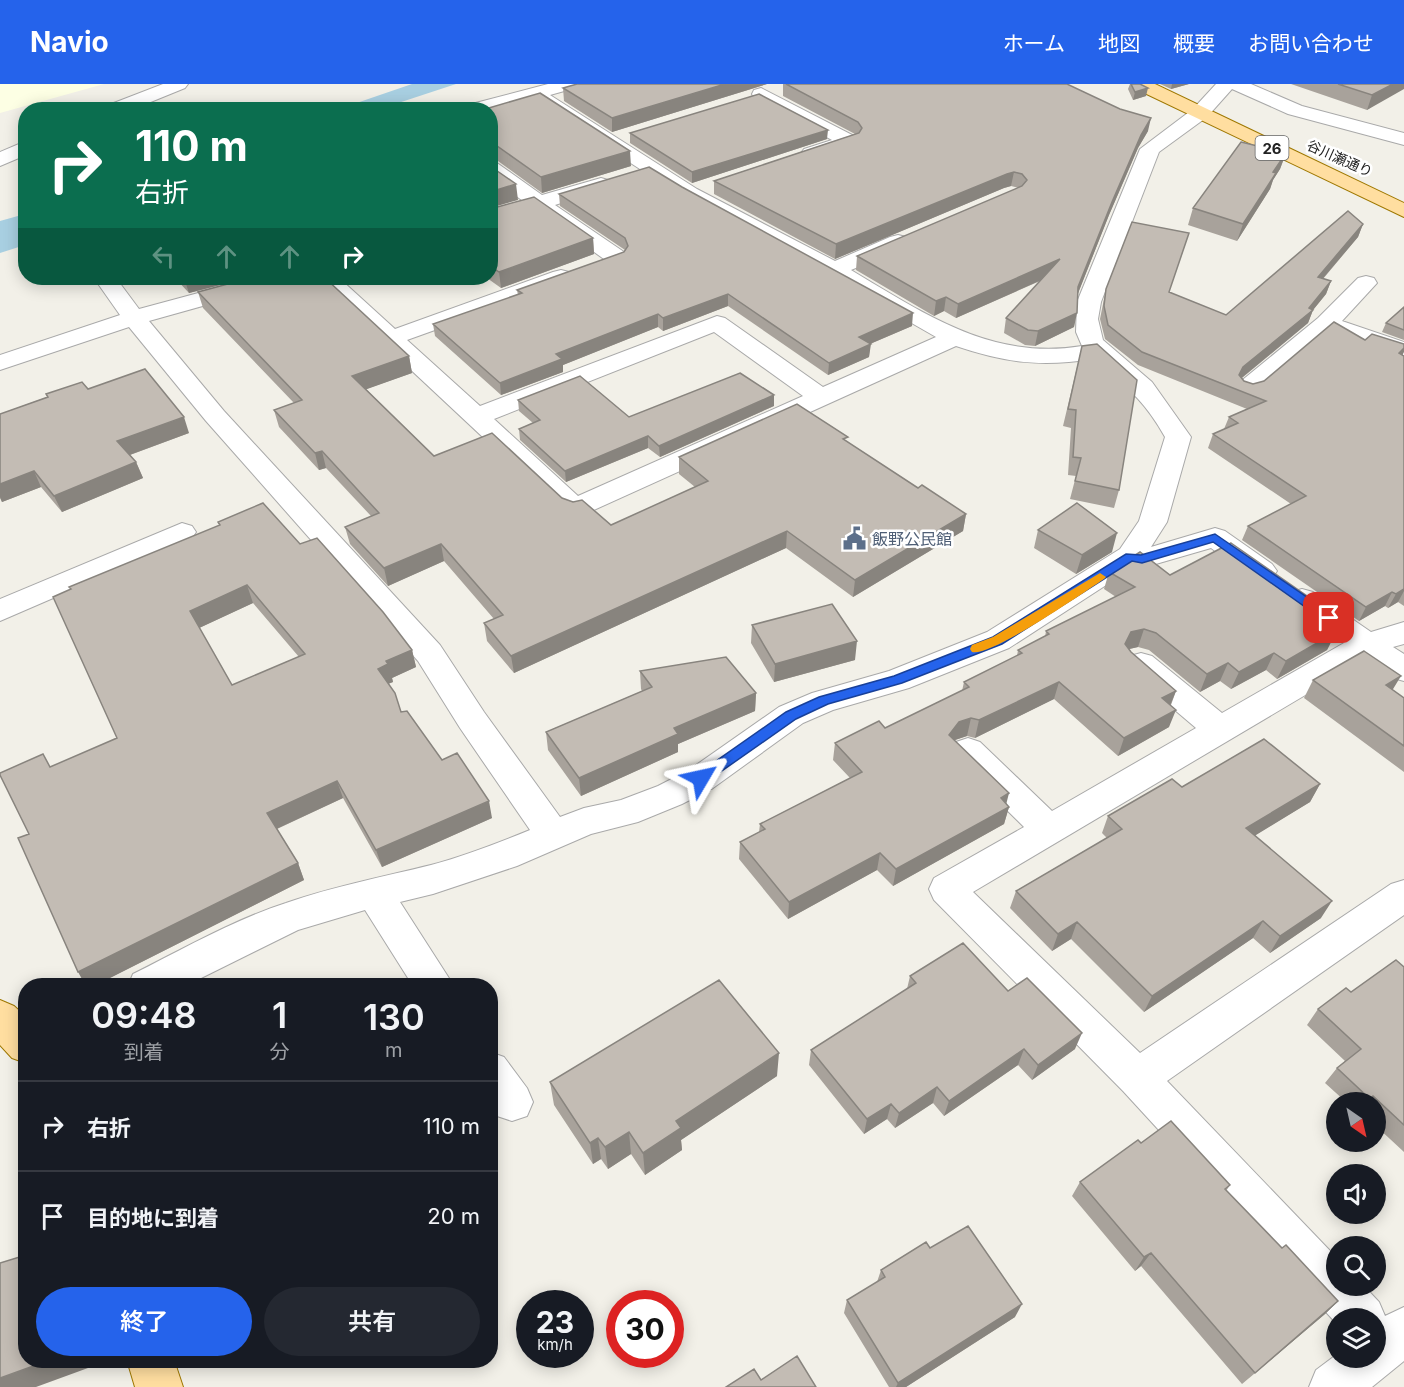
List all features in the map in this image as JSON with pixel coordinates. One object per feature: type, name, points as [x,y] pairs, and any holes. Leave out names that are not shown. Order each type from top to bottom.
[{"type":"main road","name":"26","points":[[1140,84],[1212,99],[1404,211]]},
{"type":"main road","name":"26","points":[[1178,84],[1285,133]]},
{"type":"main road","points":[[0,1018],[18,1037]]},
{"type":"main road","points":[[153,1368],[159,1387]]},
{"type":"street","points":[[133,102],[179,84]]},
{"type":"street","points":[[498,103],[569,84]]},
{"type":"street","points":[[1236,84],[1295,110],[1400,137]]},
{"type":"street","points":[[739,101],[783,87]]},
{"type":"street","points":[[535,93],[690,193],[834,269],[954,338],[1014,355],[1051,357],[1096,351]]},
{"type":"street","points":[[761,94],[849,141],[792,159]]},
{"type":"street","points":[[163,978],[289,917],[433,879],[504,856],[584,822],[626,812],[670,795],[701,778],[791,715],[823,701],[898,680],[998,640],[1130,556],[1153,522],[1178,437],[1166,417],[1136,380],[1096,351],[1084,321],[1089,302],[1150,148],[1212,99]]},
{"type":"street","points":[[609,141],[631,135]]},
{"type":"street","points":[[0,160],[18,151]]},
{"type":"street","points":[[498,215],[651,169]]},
{"type":"street","points":[[391,338],[616,257],[498,173]]},
{"type":"street","points":[[690,193],[713,185]]},
{"type":"street","points":[[834,269],[918,233]]},
{"type":"street","points":[[1249,387],[1326,323],[1366,282]]},
{"type":"street","points":[[110,285],[134,318],[215,416],[429,653],[472,720],[554,836]]},
{"type":"street","points":[[0,363],[134,318],[252,285]]},
{"type":"street","points":[[334,285],[575,508],[954,338]]},
{"type":"street","points":[[475,417],[717,323],[821,398]]},
{"type":"street","points":[[1326,323],[1404,350]]},
{"type":"street","points":[[0,611],[182,532]]},
{"type":"street","points":[[1130,556],[1142,559],[1215,537],[1404,670]]},
{"type":"street","points":[[1349,1308],[1137,1078],[947,889],[1367,644],[1404,633]]},
{"type":"street","points":[[1137,660],[1220,730]]},
{"type":"street","points":[[968,751],[1049,830]]},
{"type":"street","points":[[374,893],[430,978]]},
{"type":"street","points":[[1137,1078],[1404,895]]},
{"type":"street","points":[[1333,1387],[1352,1368]]},
{"type":"shaded area","points":[[0,84],[104,84],[39,102],[18,102],[18,108],[0,113]]},
{"type":"water","points":[[412,84],[456,84],[401,102],[359,102]]},
{"type":"water","points":[[18,216],[18,247],[0,253],[0,221]]},
{"type":"building","points":[[577,84],[725,84],[612,118],[563,88]]},
{"type":"building","points":[[786,84],[1067,84],[1120,109],[1151,118],[1141,135],[1112,202],[1078,287],[1077,313],[1038,331],[1028,330],[1006,318],[1060,259],[958,304],[946,297],[936,301],[857,256],[1022,186],[1027,180],[1022,174],[1014,172],[1007,174],[836,244],[714,181],[859,133],[862,128],[858,122]]},
{"type":"building","points":[[1131,84],[1140,84],[1148,88],[1135,92]]},
{"type":"building","points":[[1338,84],[1393,84],[1372,95]]},
{"type":"building","points":[[540,93],[630,151],[541,177],[498,147],[498,105]]},
{"type":"building","points":[[759,94],[828,130],[692,172],[630,133]]},
{"type":"building","points":[[1241,142],[1286,153],[1273,172],[1276,173],[1243,224],[1193,208]]},
{"type":"building","points":[[649,167],[913,313],[859,337],[871,344],[829,363],[728,294],[663,318],[658,314],[556,354],[562,359],[500,383],[433,324],[522,293],[517,290],[624,252],[628,246],[625,238],[559,194]]},
{"type":"building","points":[[498,172],[516,184],[498,190]]},
{"type":"building","points":[[534,197],[593,238],[499,272],[498,207]]},
{"type":"building","points":[[1348,211],[1363,224],[1318,277],[1331,281],[1309,308],[1313,310],[1243,367],[1239,375],[1244,381],[1253,384],[1264,381],[1334,322],[1365,340],[1372,334],[1404,344],[1404,348],[1399,353],[1404,356],[1404,589],[1396,594],[1392,592],[1366,607],[1248,526],[1306,496],[1213,434],[1238,423],[1229,417],[1266,401],[1142,352],[1108,325],[1104,306],[1106,289],[1132,222],[1189,233],[1169,292],[1226,315]]},
{"type":"building","points":[[224,285],[333,285],[409,356],[352,376],[434,456],[492,433],[562,498],[573,502],[582,500],[611,525],[708,481],[679,457],[797,404],[848,437],[843,439],[918,488],[922,485],[966,514],[855,580],[787,531],[511,656],[484,623],[503,615],[441,544],[384,568],[345,527],[379,513],[322,451],[315,453],[274,410],[302,400],[198,292]]},
{"type":"building","points":[[1404,307],[1404,330],[1386,323]]},
{"type":"building","points":[[1097,344],[1137,380],[1119,490],[1075,481],[1081,458],[1073,457],[1076,410],[1068,409],[1082,346]]},
{"type":"building","points":[[145,369],[184,417],[117,441],[136,462],[54,496],[34,471],[0,484],[0,414],[48,397],[46,394],[82,382],[88,389]]},
{"type":"building","points":[[740,373],[774,395],[659,446],[648,436],[565,471],[519,429],[540,420],[518,400],[580,376],[629,417]]},
{"type":"building","points":[[263,503],[300,544],[317,538],[383,612],[412,650],[386,661],[388,664],[378,669],[395,693],[401,712],[407,711],[442,760],[457,753],[489,801],[376,850],[337,781],[267,813],[298,863],[78,972],[18,838],[29,834],[0,775],[43,754],[50,767],[117,738],[53,597],[71,589],[69,587],[220,525],[218,522]],"holes":[[[247,585],[305,654],[232,685],[190,611]]]},
{"type":"building","points":[[1077,503],[1117,533],[1082,555],[1038,530]]},
{"type":"building","points":[[1231,543],[1340,619],[1328,626],[1336,632],[1286,661],[1274,653],[1239,672],[1228,663],[1207,674],[1156,633],[1144,629],[1131,632],[1125,644],[1131,652],[1176,691],[1162,698],[1176,710],[1124,738],[1059,682],[979,720],[971,718],[959,722],[949,735],[1009,793],[1001,798],[1009,807],[896,869],[880,853],[789,902],[740,842],[765,829],[760,824],[862,772],[835,743],[879,721],[885,728],[969,687],[964,682],[1022,653],[1018,650],[1049,634],[1046,631],[1135,587],[1109,572],[1140,552],[1170,575]]},
{"type":"building","points":[[832,604],[857,641],[775,664],[752,625]]},
{"type":"building","points":[[1364,651],[1401,676],[1386,685],[1404,698],[1404,746],[1313,680]]},
{"type":"building","points":[[726,657],[756,693],[674,728],[678,734],[579,778],[546,732],[652,687],[640,671]]},
{"type":"building","points":[[1264,739],[1320,784],[1246,828],[1332,901],[1280,936],[1263,921],[1152,996],[1077,922],[1058,934],[1016,891],[1122,829],[1108,816],[1172,779],[1182,787]]},
{"type":"building","points":[[963,943],[1008,991],[1027,978],[1082,1033],[1038,1065],[1024,1049],[949,1101],[937,1087],[899,1113],[891,1104],[867,1119],[811,1050],[916,983],[910,976]]},
{"type":"building","points":[[1396,960],[1404,967],[1404,1125],[1386,1108],[1386,1092],[1363,1092],[1337,1068],[1361,1049],[1318,1009],[1346,988],[1351,992]]},
{"type":"building","points":[[719,980],[779,1053],[676,1121],[681,1128],[643,1153],[629,1132],[605,1147],[598,1138],[590,1143],[550,1082]]},
{"type":"building","points":[[1171,1121],[1230,1185],[1225,1189],[1282,1248],[1286,1245],[1326,1288],[1326,1296],[1333,1296],[1338,1301],[1330,1308],[1326,1308],[1326,1311],[1255,1373],[1151,1253],[1144,1257],[1080,1182],[1138,1140],[1141,1143]]},
{"type":"building","points":[[968,1226],[1022,1304],[898,1383],[847,1300],[885,1277],[881,1270],[926,1242],[930,1248]]},
{"type":"building","points":[[18,1257],[18,1368],[28,1368],[0,1378],[0,1263]]},
{"type":"building","points":[[797,1356],[816,1387],[726,1387],[754,1369],[761,1380]]},
{"type":"slow traffic","points":[[977,649],[998,640],[1100,577]]},
{"type":"place","name":"飯野公民館","points":[[854,539]]},
{"type":"route","points":[[701,778],[791,715],[823,701],[898,680],[998,640],[1079,591],[1130,556],[1142,559],[1215,537],[1329,618]]}]
